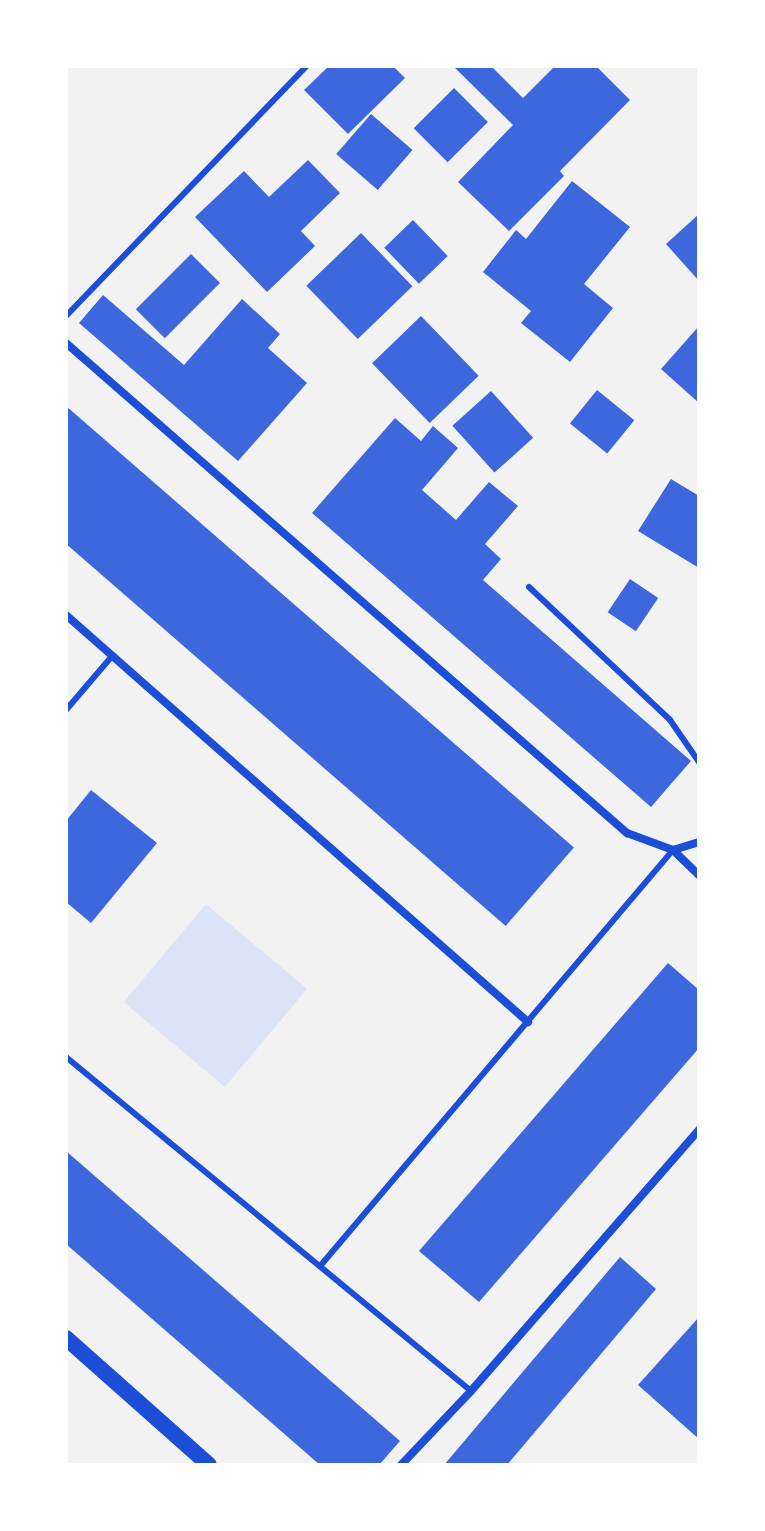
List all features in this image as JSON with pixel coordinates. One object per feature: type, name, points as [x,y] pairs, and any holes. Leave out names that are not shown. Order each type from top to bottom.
[{"type":"main road","points":[[66,1338],[209,1465]]},
{"type":"street","points":[[66,343],[627,833],[673,850],[699,875]]},
{"type":"street","points":[[66,615],[528,1022]]},
{"type":"street","points":[[673,850],[699,842]]},
{"type":"street","points":[[401,1465],[471,1391],[699,1130]]},
{"type":"lane","points":[[66,316],[307,66]]},
{"type":"lane","points":[[529,587],[670,720],[699,762]]},
{"type":"lane","points":[[66,710],[113,655]]},
{"type":"lane","points":[[321,1265],[673,850]]},
{"type":"lane","points":[[66,1057],[471,1391]]},
{"type":"shaded area","points":[[206,904],[307,989],[225,1087],[124,1002]]},
{"type":"building","points":[[329,66],[393,66],[405,78],[348,134],[304,90]]},
{"type":"building","points":[[453,66],[491,66],[523,98],[555,66],[596,66],[630,100],[560,171],[564,176],[509,231],[458,182],[513,125]]},
{"type":"building","points":[[454,88],[488,122],[448,162],[414,128]]},
{"type":"building","points":[[371,114],[413,150],[378,190],[336,154]]},
{"type":"building","points":[[308,160],[340,193],[301,231],[315,246],[267,292],[195,217],[244,171],[269,197]]},
{"type":"building","points":[[572,181],[630,227],[584,284],[613,308],[570,362],[521,323],[531,311],[483,272],[516,230],[526,239]]},
{"type":"building","points":[[699,214],[699,281],[666,244]]},
{"type":"building","points":[[413,220],[448,256],[419,284],[384,248]]},
{"type":"building","points":[[361,233],[412,286],[358,339],[306,286]]},
{"type":"building","points":[[191,254],[220,283],[165,338],[136,309]]},
{"type":"building","points":[[103,295],[184,365],[242,299],[280,334],[268,348],[307,383],[238,461],[79,323]]},
{"type":"building","points":[[421,316],[479,376],[430,423],[372,363]]},
{"type":"building","points":[[699,326],[699,403],[661,369]]},
{"type":"building","points":[[597,390],[634,420],[607,454],[570,423]]},
{"type":"building","points":[[491,391],[533,438],[495,473],[452,426]]},
{"type":"building","points":[[66,406],[574,848],[506,926],[66,544]]},
{"type":"building","points":[[395,418],[421,441],[433,426],[458,448],[422,490],[456,520],[489,482],[518,506],[485,544],[501,559],[483,580],[691,761],[651,807],[312,513]]},
{"type":"building","points":[[671,479],[699,496],[699,568],[638,531]]},
{"type":"building","points":[[630,579],[658,598],[636,631],[608,612]]},
{"type":"building","points":[[91,790],[157,843],[91,923],[66,902],[66,821]]},
{"type":"building","points":[[668,963],[699,990],[699,1048],[479,1302],[419,1251]]},
{"type":"building","points":[[66,1151],[400,1441],[379,1465],[320,1465],[66,1244]]},
{"type":"building","points":[[620,1257],[656,1289],[507,1465],[444,1465]]},
{"type":"building","points":[[699,1317],[699,1439],[638,1385]]}]
